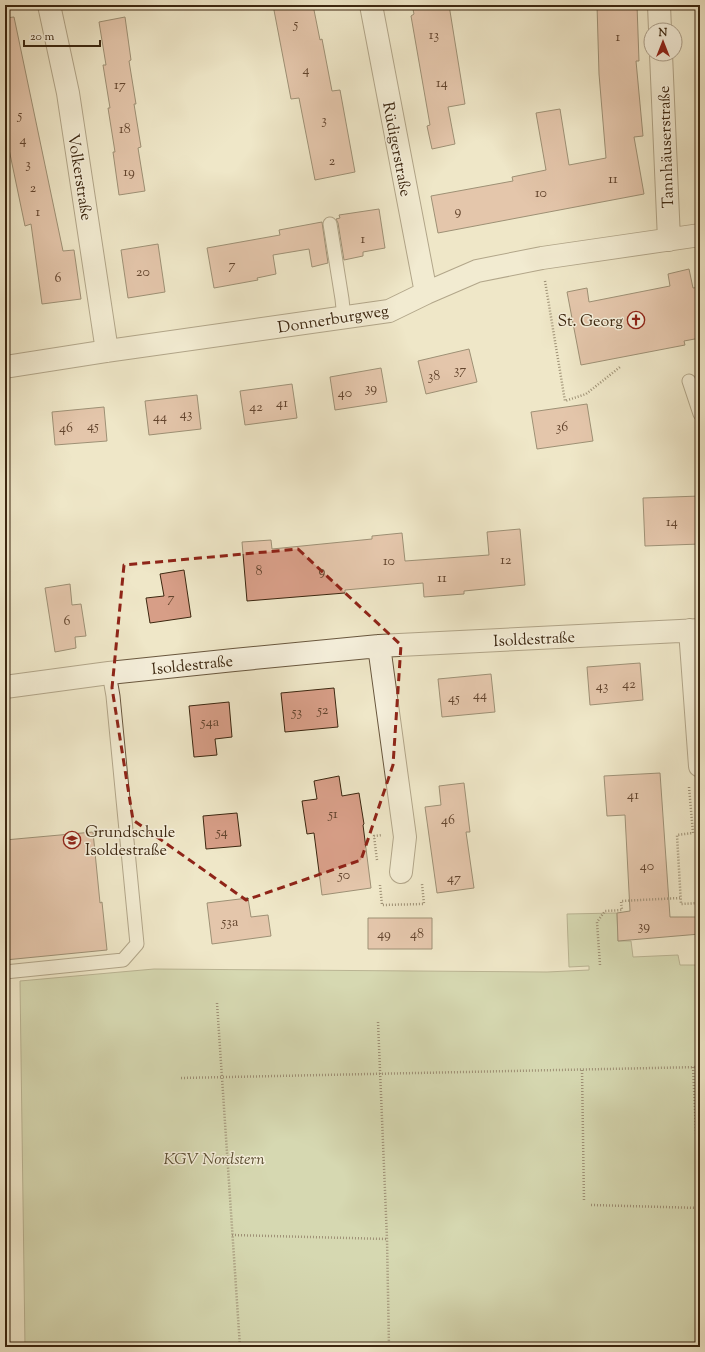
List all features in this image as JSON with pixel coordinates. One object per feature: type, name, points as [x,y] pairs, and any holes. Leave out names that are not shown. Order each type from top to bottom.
[{"type":"street","name":"Volkerstraße","points":[[49,5],[68,93],[107,351]]},
{"type":"street","name":"Rüdigerstraße","points":[[371,5],[426,293]]},
{"type":"street","points":[[659,5],[660,22]]},
{"type":"street","name":"Tannhäuserstraße","points":[[661,62],[669,240]]},
{"type":"street","name":"Donnerburgweg","points":[[5,367],[389,311],[477,271],[542,258],[700,236]]},
{"type":"street","name":"Isoldestraße","points":[[5,687],[109,673],[379,646],[695,630],[700,766]]},
{"type":"street","points":[[379,646],[405,838],[401,872]]},
{"type":"lane","points":[[330,224],[344,318]]},
{"type":"lane","points":[[689,381],[700,414]]},
{"type":"lane","points":[[5,972],[123,960],[137,944],[114,704],[109,673]]},
{"type":"path","points":[[542,258],[565,400],[586,394],[620,367]]},
{"type":"path","points":[[689,787],[693,833],[677,834],[680,904],[700,903]]},
{"type":"path","points":[[600,965],[597,922],[605,911],[622,910],[622,901],[680,898]]},
{"type":"path","points":[[217,1003],[240,1347]]},
{"type":"path","points":[[378,1022],[387,1239],[389,1347]]},
{"type":"path","points":[[693,1067],[700,1216]]},
{"type":"path","points":[[181,1078],[700,1067]]},
{"type":"path","points":[[582,1070],[584,1202]]},
{"type":"path","points":[[591,1205],[700,1208]]},
{"type":"path","points":[[232,1235],[387,1239]]},
{"type":"highlighted area","points":[[298,549],[401,645],[393,765],[361,860],[246,900],[133,820],[112,688],[124,565]]},
{"type":"green space","name":"KGV Nordstern","points":[[617,913],[618,941],[631,941],[633,957],[678,955],[680,965],[700,965],[700,1347],[25,1347],[20,981],[154,969],[547,972],[589,970],[589,966],[569,967],[567,914]]},
{"type":"building","points":[[273,5],[313,5],[320,40],[322,39],[332,91],[340,90],[355,172],[315,180],[299,98],[291,99]]},
{"type":"building","points":[[412,5],[449,5],[465,104],[448,107],[455,144],[432,149],[427,126],[430,125],[411,16],[414,14]]},
{"type":"building","points":[[597,5],[637,5],[639,61],[636,61],[643,136],[634,137],[644,194],[438,233],[431,196],[513,181],[512,177],[546,170],[536,113],[560,109],[569,165],[606,158],[599,74]]},
{"type":"building","points":[[14,17],[63,251],[74,250],[81,299],[42,304],[31,224],[25,226],[5,130],[5,18]]},
{"type":"building","points":[[125,17],[131,60],[129,61],[136,104],[134,104],[141,147],[138,148],[145,191],[119,195],[113,152],[115,152],[108,108],[110,108],[103,65],[106,65],[99,22]]},
{"type":"building","points":[[379,209],[385,248],[363,252],[363,256],[344,260],[336,219],[340,218],[339,215]]},
{"type":"building","points":[[322,222],[328,263],[312,267],[309,249],[273,255],[276,274],[257,278],[258,280],[214,288],[207,248],[280,235],[279,230]]},
{"type":"building","points":[[158,244],[165,292],[128,298],[121,250]]},
{"type":"building","name":"St. Georg","points":[[689,269],[693,288],[700,287],[700,338],[684,341],[685,345],[581,365],[567,292],[587,288],[589,302],[670,286],[668,274]]},
{"type":"building","points":[[469,349],[477,382],[426,394],[418,361]]},
{"type":"building","points":[[381,368],[387,402],[335,410],[330,377]]},
{"type":"building","points":[[292,384],[297,418],[245,425],[240,391]]},
{"type":"building","points":[[197,395],[201,429],[149,435],[145,401]]},
{"type":"building","points":[[587,404],[593,441],[537,449],[531,412]]},
{"type":"building","points":[[104,407],[107,441],[55,445],[52,412]]},
{"type":"building","points":[[700,496],[700,544],[645,546],[643,498]]},
{"type":"building","points":[[520,529],[525,585],[464,591],[464,594],[424,597],[423,583],[345,590],[345,593],[247,601],[242,542],[271,540],[272,549],[372,539],[372,536],[402,533],[405,561],[489,555],[487,532]]},
{"type":"building","points":[[184,570],[191,617],[150,623],[146,598],[164,596],[160,574]]},
{"type":"building","points":[[70,584],[72,605],[81,604],[86,636],[75,637],[76,648],[55,652],[45,588]]},
{"type":"building","points":[[640,663],[643,700],[590,705],[587,667]]},
{"type":"building","points":[[491,674],[495,712],[442,717],[438,679]]},
{"type":"building","points":[[334,688],[338,727],[285,732],[281,693]]},
{"type":"building","points":[[229,702],[232,737],[215,739],[217,755],[194,757],[189,706]]},
{"type":"building","points":[[660,773],[670,917],[700,917],[700,934],[618,941],[617,913],[630,911],[625,815],[607,816],[604,776]]},
{"type":"building","points":[[339,776],[342,796],[359,793],[371,888],[322,895],[314,833],[307,834],[302,801],[317,799],[314,781]]},
{"type":"building","points":[[464,783],[470,832],[466,832],[474,888],[437,893],[425,807],[441,805],[439,786]]},
{"type":"building","points":[[237,813],[241,846],[206,849],[203,816]]},
{"type":"building","points":[[93,832],[100,903],[102,902],[107,950],[5,960],[5,840]]},
{"type":"building","points":[[248,898],[251,917],[268,915],[271,936],[212,944],[207,903]]},
{"type":"building","points":[[368,918],[432,918],[432,949],[368,949]]},
{"type":"place","name":"St. Georg","points":[[636,320]]},
{"type":"place","name":"Grundschule Isoldestraße","points":[[72,840]]}]
